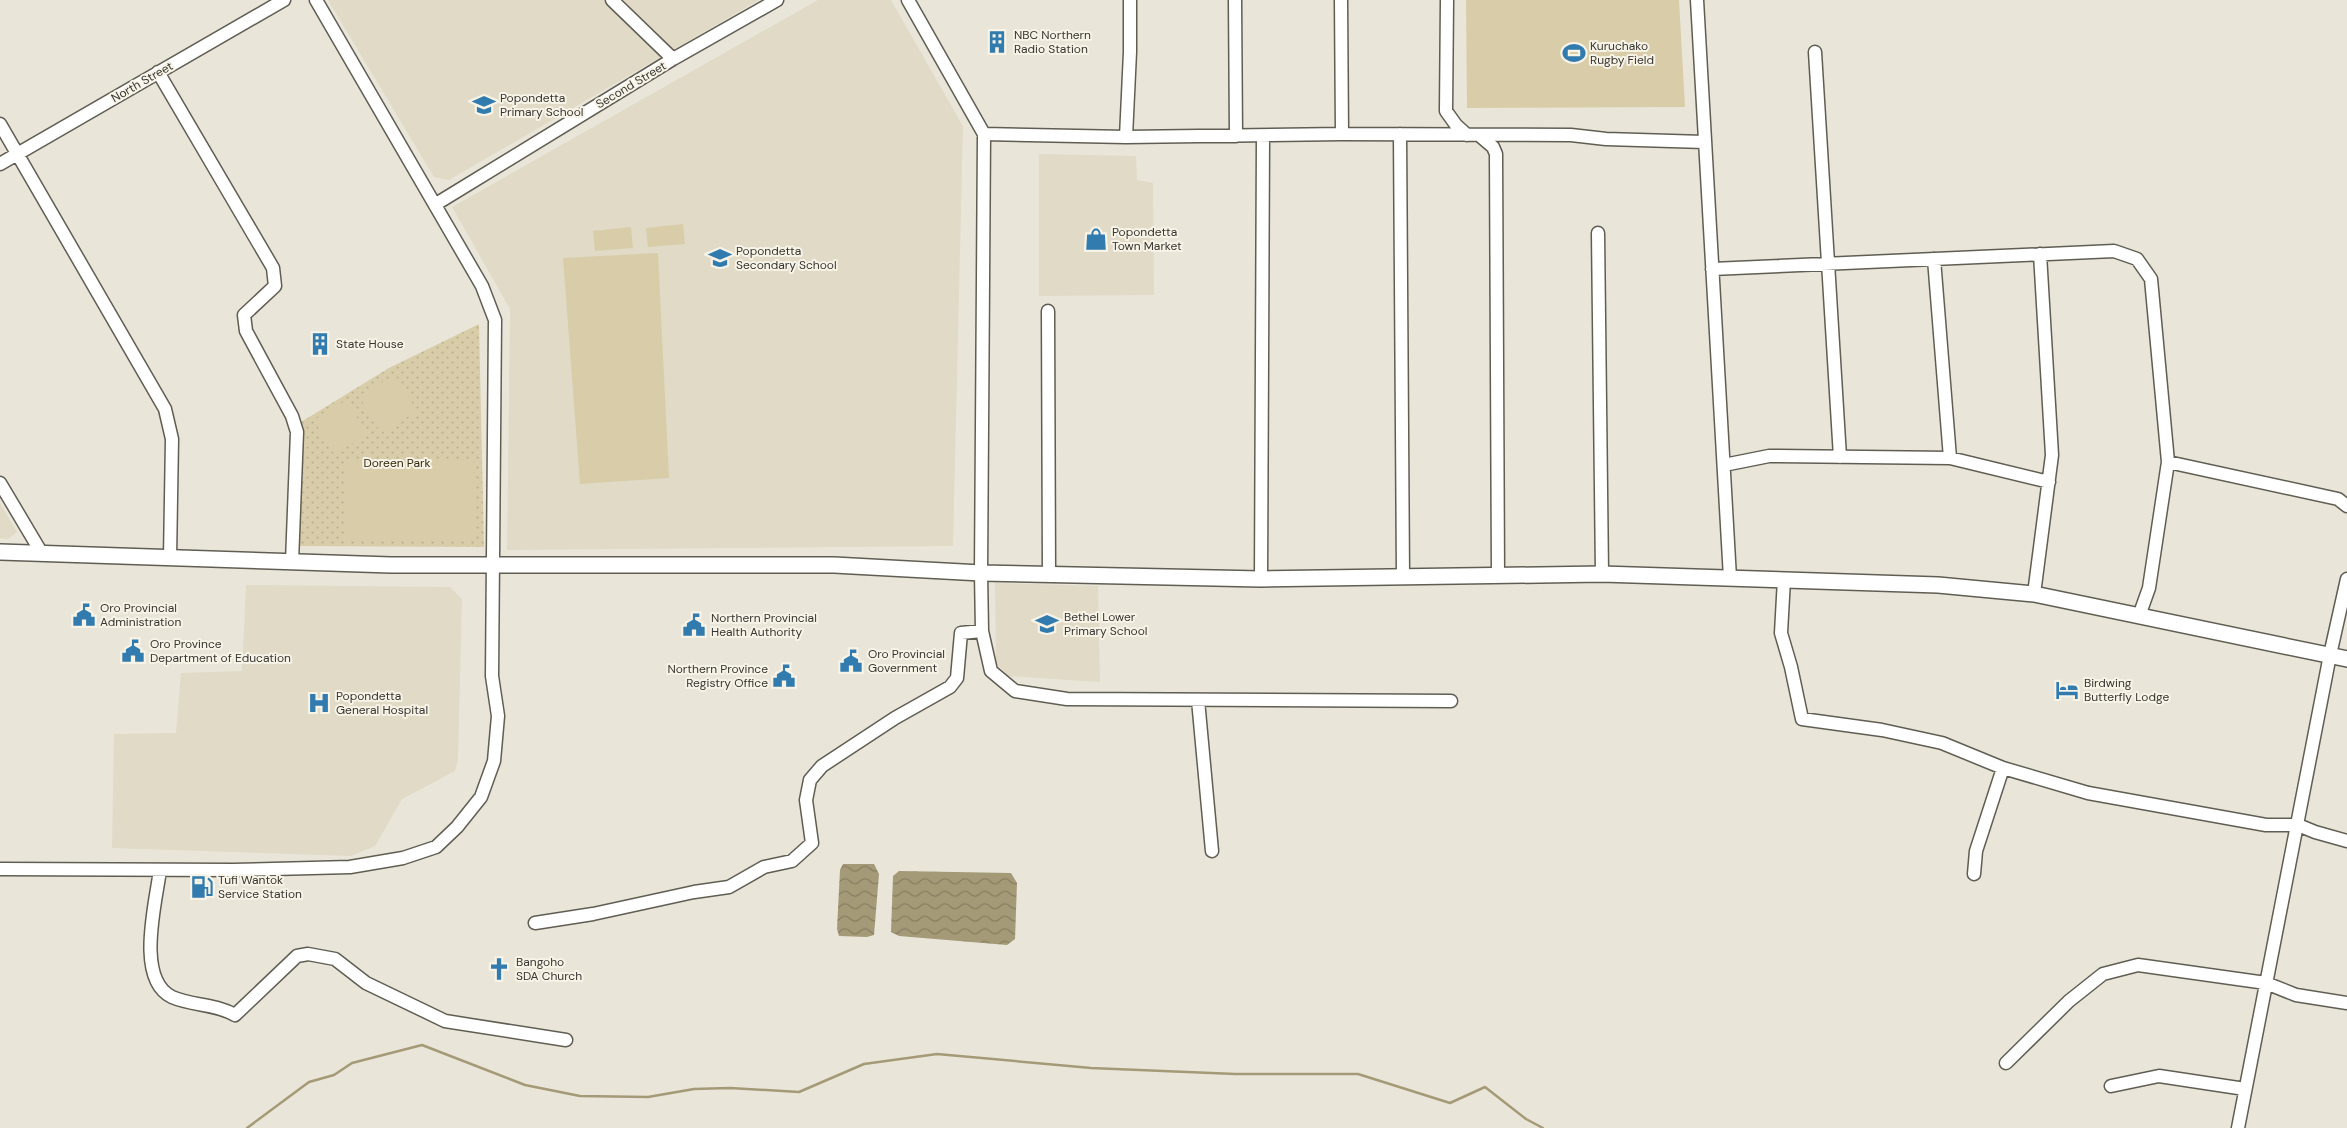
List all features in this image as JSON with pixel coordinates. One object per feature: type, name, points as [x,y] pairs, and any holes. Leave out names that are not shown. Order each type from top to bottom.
[{"type":"main road","points":[[0,552],[391,565],[834,566],[981,573],[1261,579],[1602,574],[1938,585],[2034,594],[2347,658]]},
{"type":"street","name":"North Street","points":[[0,164],[284,0]]},
{"type":"street","points":[[0,869],[160,870],[350,867],[403,858],[436,847],[457,827],[481,797],[494,761],[498,716],[492,676],[495,320],[482,286],[316,0]]},
{"type":"street","points":[[612,0],[674,59]]},
{"type":"street","name":"Second Street","points":[[436,204],[674,59],[777,0]]},
{"type":"street","points":[[908,0],[984,134],[981,573],[982,631],[992,671],[1015,691],[1067,699],[1452,701]]},
{"type":"street","points":[[1126,137],[1130,52],[1130,0]]},
{"type":"street","points":[[1235,0],[1236,136]]},
{"type":"street","points":[[1341,0],[1342,134]]},
{"type":"street","points":[[1426,134],[1441,124],[1446,111],[1447,0]]},
{"type":"street","points":[[1697,0],[1730,578]]},
{"type":"street","points":[[1814,52],[1840,457]]},
{"type":"street","points":[[158,72],[273,268],[275,286],[244,315],[246,331],[292,416],[296,432],[292,562]]},
{"type":"street","points":[[1446,111],[1456,125],[1492,147],[1496,154],[1498,576]]},
{"type":"street","points":[[0,124],[165,409],[172,439],[170,558]]},
{"type":"street","points":[[984,134],[1126,137],[1342,134],[1571,135],[1606,139],[1704,142]]},
{"type":"street","points":[[1400,134],[1402,577]]},
{"type":"street","points":[[1496,154],[1510,135]]},
{"type":"street","points":[[1261,579],[1263,136]]},
{"type":"street","points":[[1598,233],[1602,574]]},
{"type":"street","points":[[1712,269],[2114,251],[2137,259],[2151,279],[2168,462],[2149,588],[2138,616]]},
{"type":"street","points":[[2034,594],[2052,455],[2040,254]]},
{"type":"street","points":[[1934,259],[1950,458]]},
{"type":"street","points":[[1048,311],[1049,574]]},
{"type":"street","points":[[1724,465],[1769,456],[1950,458],[2049,482]]},
{"type":"street","points":[[2168,462],[2338,499],[2347,506]]},
{"type":"street","points":[[0,483],[41,552]]},
{"type":"street","points":[[2238,1128],[2330,655],[2347,578]]},
{"type":"street","points":[[1784,579],[1781,633],[1802,719],[1882,730],[1942,744],[2003,768],[2088,793],[2266,826],[2298,825],[2347,841]]},
{"type":"street","points":[[535,923],[593,914],[694,892],[729,887],[764,867],[792,861],[812,843],[806,800],[810,780],[822,766],[895,718],[950,686],[957,678],[962,633],[982,631]]},
{"type":"street","points":[[1198,700],[1212,851]]},
{"type":"street","points":[[1974,874],[1976,851],[2003,768]]},
{"type":"street","points":[[160,870],[150,942],[152,971],[164,991],[173,997],[218,1007],[235,1015],[298,956],[308,954],[335,959],[366,983],[445,1021],[566,1040]]},
{"type":"street","points":[[2006,1064],[2068,1001],[2104,974],[2138,965],[2266,983],[2296,995],[2347,1003]]},
{"type":"street","points":[[2111,1086],[2159,1076],[2245,1089]]},
{"type":"shaded area","name":"Popondetta Primary School","points":[[328,0],[759,0],[449,180],[434,177]]},
{"type":"shaded area","name":"Popondetta Secondary School","points":[[818,0],[891,0],[963,126],[953,546],[507,550],[510,309],[452,207]]},
{"type":"shaded area","name":"Popondetta Town Market","points":[[1039,154],[1136,156],[1137,180],[1153,183],[1154,295],[1039,296]]},
{"type":"shaded area","points":[[0,503],[17,532],[8,539],[0,538]]},
{"type":"shaded area","name":"Bethel Lower Primary School","points":[[995,583],[1098,586],[1100,682],[1008,676],[996,663]]},
{"type":"shaded area","name":"Popondetta General Hospital","points":[[246,585],[450,587],[462,599],[458,760],[455,771],[402,799],[375,846],[351,856],[112,848],[114,734],[176,733],[181,673],[242,671]]},
{"type":"green space","name":"Kuruchako Rugby Field","points":[[1466,0],[1679,0],[1685,107],[1467,108]]},
{"type":"green space","points":[[683,224],[685,244],[648,247],[646,228]]},
{"type":"green space","points":[[631,227],[633,248],[595,251],[593,231]]},
{"type":"green space","points":[[658,253],[669,478],[580,484],[563,258]]},
{"type":"green space","name":"Doreen Park","points":[[479,324],[484,547],[298,546],[301,422],[389,368]]},
{"type":"green space","points":[[395,375],[417,411],[381,433],[359,396]]},
{"type":"green space","points":[[347,400],[367,435],[334,454],[314,420]]},
{"type":"green space","points":[[473,460],[475,540],[345,539],[345,461]]},
{"type":"water","points":[[843,864],[874,864],[879,874],[874,935],[867,937],[839,936],[837,929],[840,870]]},
{"type":"water","points":[[899,871],[1011,873],[1017,883],[1015,939],[1007,945],[899,936],[891,932],[893,876]]},
{"type":"waterway","points":[[247,1128],[309,1082],[334,1075],[352,1063],[422,1045],[525,1085],[580,1096],[648,1097],[694,1089],[730,1088],[799,1092],[864,1064],[937,1054],[1091,1068],[1235,1074],[1358,1074],[1450,1103],[1485,1087],[1526,1119],[1543,1128]]},
{"type":"place","name":"NBC Northern Radio Station","points":[[997,42]]},
{"type":"place","name":"Kuruchako Rugby Field","points":[[1574,53]]},
{"type":"place","name":"Popondetta Primary School","points":[[484,105]]},
{"type":"place","name":"Popondetta Town Market","points":[[1096,239]]},
{"type":"place","name":"Popondetta Secondary School","points":[[720,258]]},
{"type":"place","name":"State House","points":[[320,344]]},
{"type":"place","name":"Oro Provincial Administration","points":[[84,615]]},
{"type":"place","name":"Bethel Lower Primary School","points":[[1047,624]]},
{"type":"place","name":"Northern Provincial Health Authority","points":[[694,625]]},
{"type":"place","name":"Oro Province Department of Education","points":[[133,651]]},
{"type":"place","name":"Oro Provincial Government","points":[[851,661]]},
{"type":"place","name":"Northern Province Registry Office","points":[[784,676]]},
{"type":"place","name":"Birdwing Butterfly Lodge","points":[[2067,690]]},
{"type":"place","name":"Popondetta General Hospital","points":[[319,703]]},
{"type":"place","name":"Tufi Wantok Service Station","points":[[202,887]]},
{"type":"place","name":"Bangoho SDA Church","points":[[499,969]]}]
